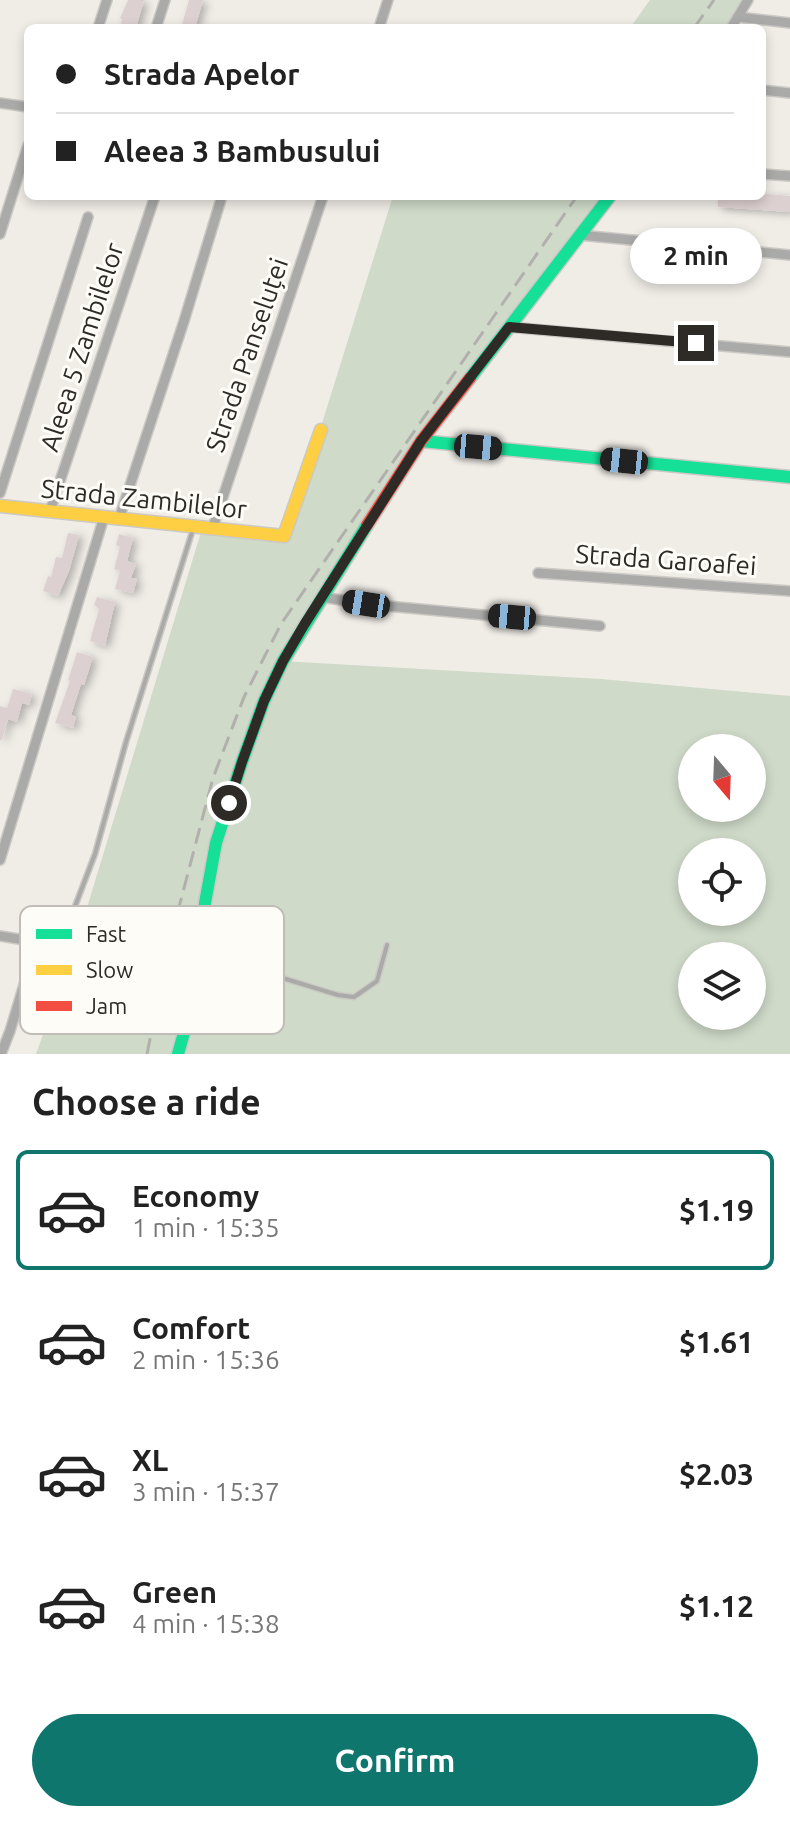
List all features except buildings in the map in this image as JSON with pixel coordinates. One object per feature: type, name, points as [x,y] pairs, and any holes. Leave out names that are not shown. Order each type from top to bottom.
[{"type":"street","points":[[99,24],[107,0]]},
{"type":"street","points":[[157,24],[165,0]]},
{"type":"street","points":[[380,24],[388,0]]},
{"type":"street","points":[[734,24],[748,0]]},
{"type":"street","points":[[738,17],[790,23]]},
{"type":"street","points":[[766,90],[790,93]]},
{"type":"street","points":[[0,103],[24,106]]},
{"type":"street","points":[[0,234],[24,158]]},
{"type":"street","points":[[766,174],[790,176]]},
{"type":"street","name":"Aleea 5 Zambilelor","points":[[50,511],[154,200]]},
{"type":"street","points":[[119,519],[221,200]]},
{"type":"street","name":"Strada Panseluței","points":[[213,527],[322,200]]},
{"type":"street","points":[[205,906],[216,843],[264,701],[283,661],[421,441],[607,200]]},
{"type":"street","points":[[0,493],[88,217]]},
{"type":"street","points":[[579,235],[790,255]]},
{"type":"street","points":[[509,327],[790,352]]},
{"type":"street","name":"Strada Zambilelor","points":[[0,506],[284,536],[321,430]]},
{"type":"street","points":[[421,441],[790,477]]},
{"type":"street","points":[[0,860],[104,517]]},
{"type":"street","name":"Strada Garoafei","points":[[538,573],[790,591]]},
{"type":"street","points":[[322,597],[600,626]]},
{"type":"street","points":[[0,936],[20,939]]},
{"type":"street","points":[[1,1054],[20,998]]},
{"type":"street","points":[[178,1054],[184,1034]]},
{"type":"lane","points":[[75,906],[95,854],[193,526]]},
{"type":"lane","points":[[284,978],[354,997],[377,981],[387,945]]},
{"type":"green space","points":[[650,0],[745,0],[728,24],[633,24]]},
{"type":"green space","points":[[392,200],[599,200],[398,466],[281,661],[601,679],[790,696],[790,1054],[36,1054],[43,1034],[284,1034],[284,906],[87,906],[201,532],[288,532]]},
{"type":"railway","points":[[697,24],[714,0]]},
{"type":"railway","points":[[179,906],[213,778],[244,697],[281,624],[574,200]]},
{"type":"railway","points":[[147,1054],[151,1034]]},
{"type":"traffic: fast","points":[[470,378],[607,200]]},
{"type":"traffic: fast","points":[[421,441],[790,477]]},
{"type":"traffic: fast","points":[[205,906],[216,843],[264,701],[283,661],[367,525]]},
{"type":"traffic: fast","points":[[178,1054],[184,1034]]},
{"type":"traffic: slow","points":[[0,506],[284,536],[321,430]]},
{"type":"traffic: jam","points":[[367,525],[421,441],[470,378]]},
{"type":"route","points":[[229,803],[264,701],[304,625],[421,441],[509,327],[696,343]]}]
